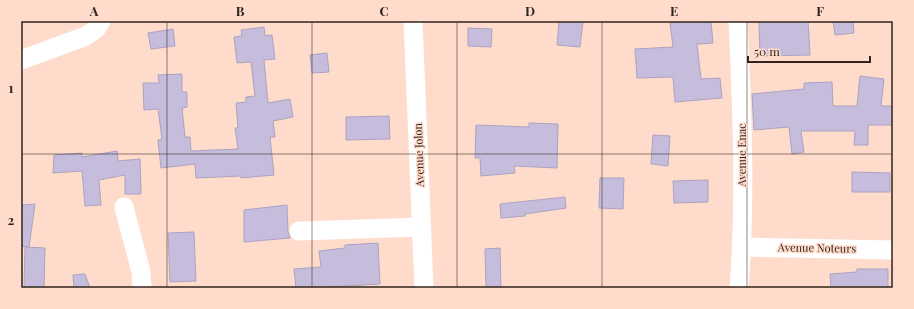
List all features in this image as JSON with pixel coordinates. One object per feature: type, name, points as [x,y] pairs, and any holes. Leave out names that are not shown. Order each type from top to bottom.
[{"type":"street","points":[[21,60],[86,36],[96,29],[101,21]]},
{"type":"street","name":"Avenue Jolon","points":[[413,21],[424,288]]},
{"type":"street","name":"Avenue Enac","points":[[738,21],[742,102],[742,247],[739,288]]},
{"type":"street","points":[[124,207],[141,272],[142,288]]},
{"type":"street","points":[[299,231],[422,227]]},
{"type":"street","name":"Avenue Noteurs","points":[[742,247],[893,250]]},
{"type":"building","points":[[559,21],[583,21],[580,47],[557,45]]},
{"type":"building","points":[[686,21],[711,21],[713,43],[697,44],[701,79],[720,78],[722,98],[675,102],[673,77],[637,78],[635,49],[673,47],[670,23]]},
{"type":"building","points":[[759,21],[808,21],[810,55],[760,56]]},
{"type":"building","points":[[833,21],[853,21],[854,33],[835,35]]},
{"type":"building","points":[[264,27],[265,36],[272,35],[275,59],[264,60],[268,103],[290,99],[293,117],[273,121],[275,137],[270,137],[274,175],[241,178],[241,176],[196,178],[195,164],[161,168],[158,140],[162,139],[158,109],[144,110],[143,83],[159,83],[158,75],[182,74],[182,92],[187,92],[187,107],[182,108],[185,137],[190,137],[191,151],[238,149],[235,128],[238,128],[236,103],[246,102],[246,97],[255,96],[251,62],[237,63],[234,37],[242,36],[241,30]]},
{"type":"building","points":[[468,28],[492,29],[491,47],[468,46]]},
{"type":"building","points":[[173,29],[175,46],[151,49],[148,33]]},
{"type":"building","points":[[327,53],[329,72],[312,73],[310,55]]},
{"type":"building","points":[[860,76],[884,79],[881,106],[893,106],[893,125],[868,125],[868,145],[854,145],[855,131],[801,131],[804,152],[792,154],[789,127],[754,130],[752,94],[804,89],[804,83],[832,82],[833,106],[857,106]]},
{"type":"building","points":[[389,116],[390,139],[346,140],[346,117]]},
{"type":"building","points":[[529,123],[558,124],[557,168],[514,166],[515,173],[481,176],[480,158],[475,158],[476,125],[529,127]]},
{"type":"building","points":[[653,135],[670,136],[668,166],[651,164]]},
{"type":"building","points":[[117,151],[118,161],[140,159],[141,194],[125,194],[125,175],[99,180],[101,205],[85,206],[82,171],[53,173],[54,155],[82,153],[82,157]]},
{"type":"building","points":[[852,172],[890,173],[890,192],[852,192]]},
{"type":"building","points":[[600,178],[624,178],[623,209],[599,208]]},
{"type":"building","points":[[708,180],[708,202],[674,203],[673,181]]},
{"type":"building","points":[[565,197],[566,208],[525,214],[525,216],[501,218],[500,204]]},
{"type":"building","points":[[35,204],[29,247],[21,246],[21,205]]},
{"type":"building","points":[[287,205],[288,232],[290,238],[244,242],[244,210]]},
{"type":"building","points":[[194,232],[196,281],[170,282],[168,233]]},
{"type":"building","points":[[378,243],[380,284],[329,288],[296,288],[294,269],[321,267],[319,251],[345,248],[345,245]]},
{"type":"building","points":[[25,247],[45,248],[44,288],[24,288]]},
{"type":"building","points":[[500,248],[501,288],[486,288],[485,249]]},
{"type":"building","points":[[857,269],[888,269],[888,288],[831,288],[830,274],[857,272]]},
{"type":"building","points":[[85,274],[90,288],[74,288],[73,275]]}]
